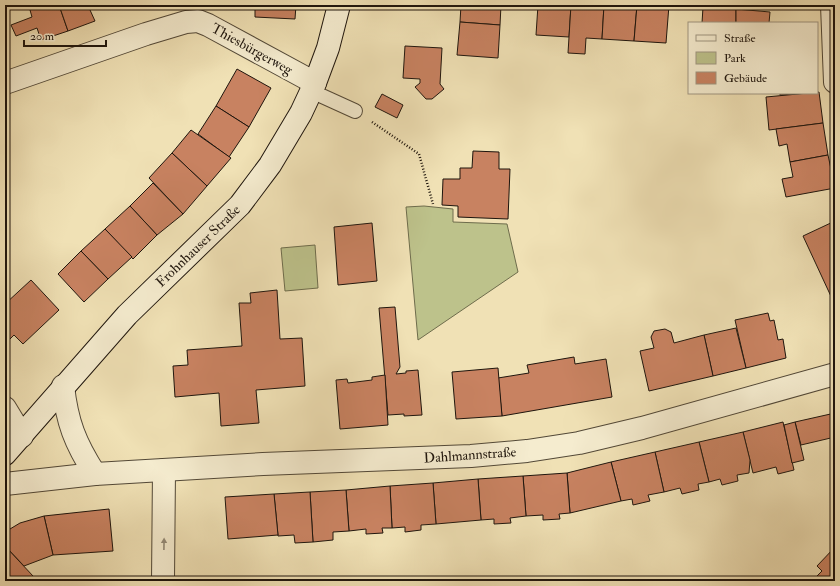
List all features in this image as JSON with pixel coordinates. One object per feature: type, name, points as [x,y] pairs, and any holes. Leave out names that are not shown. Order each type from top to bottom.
[{"type":"street","name":"Frohnhauser Straße","points":[[5,454],[127,315],[240,205],[270,165],[301,113],[313,87],[328,48],[339,5]]},
{"type":"street","points":[[832,5],[835,82]]},
{"type":"street","name":"Thiesbürgerweg","points":[[5,82],[146,34],[186,22],[198,21],[208,25],[313,87]]},
{"type":"street","name":"Dahlmannstraße","points":[[5,484],[95,474],[471,456],[527,451],[579,443],[621,433],[835,374]]},
{"type":"street","points":[[64,386],[66,411],[71,428],[80,450],[95,474]]},
{"type":"street","points":[[5,408],[22,436]]},
{"type":"street","points":[[163,581],[165,506],[164,470]]},
{"type":"lane","points":[[313,87],[355,111]]},
{"type":"path","points":[[355,111],[419,154],[433,204]]},
{"type":"green space","points":[[424,206],[453,209],[453,222],[507,224],[518,272],[418,340],[406,207]]},
{"type":"green space","points":[[315,245],[318,288],[285,291],[281,248]]},
{"type":"building","points":[[46,5],[59,5],[68,31],[41,40],[37,28],[16,36],[11,25],[32,17],[30,10]]},
{"type":"building","points":[[59,5],[103,5],[90,10],[95,21],[68,31]]},
{"type":"building","points":[[255,5],[296,5],[295,19],[255,17]]},
{"type":"building","points":[[461,5],[501,5],[500,25],[460,22]]},
{"type":"building","points":[[538,5],[571,5],[569,37],[536,35]]},
{"type":"building","points":[[571,5],[604,5],[602,39],[586,38],[585,54],[568,53]]},
{"type":"building","points":[[604,5],[637,5],[634,41],[602,39]]},
{"type":"building","points":[[637,5],[669,5],[666,43],[634,41]]},
{"type":"building","points":[[703,7],[736,9],[736,22],[702,22]]},
{"type":"building","points":[[736,9],[770,12],[769,22],[736,22]]},
{"type":"building","points":[[460,22],[500,25],[498,58],[457,55]]},
{"type":"building","points":[[405,46],[442,48],[440,84],[444,89],[432,99],[426,99],[415,87],[420,83],[420,79],[403,78]]},
{"type":"building","points":[[237,69],[271,88],[249,127],[216,106]]},
{"type":"building","points":[[818,92],[823,123],[769,130],[766,97],[818,94]]},
{"type":"building","points":[[382,94],[403,105],[397,118],[375,107]]},
{"type":"building","points":[[216,106],[249,127],[229,157],[198,134]]},
{"type":"building","points":[[823,123],[828,155],[790,162],[787,144],[779,146],[776,129]]},
{"type":"building","points":[[191,130],[231,158],[207,186],[172,153]]},
{"type":"building","points":[[473,151],[499,152],[499,169],[510,169],[508,219],[458,217],[458,206],[442,205],[443,179],[460,179],[460,168],[472,168]]},
{"type":"building","points":[[172,153],[207,186],[183,214],[149,178]]},
{"type":"building","points":[[828,155],[835,188],[786,197],[782,179],[793,177],[790,162]]},
{"type":"building","points":[[153,183],[183,214],[157,235],[130,206]]},
{"type":"building","points":[[130,206],[157,235],[133,259],[105,229]]},
{"type":"building","points":[[835,221],[835,305],[803,236]]},
{"type":"building","points":[[372,223],[377,281],[338,285],[334,227]]},
{"type":"building","points":[[105,229],[132,257],[108,279],[81,251]]},
{"type":"building","points":[[81,251],[108,279],[84,302],[58,274]]},
{"type":"building","points":[[31,280],[59,310],[23,344],[14,335],[5,344],[5,304]]},
{"type":"building","points":[[277,290],[280,339],[302,338],[305,386],[256,390],[259,423],[221,426],[219,393],[175,397],[173,366],[188,365],[187,350],[242,346],[239,303],[251,303],[250,293]]},
{"type":"building","points":[[395,307],[400,367],[396,374],[418,370],[422,415],[388,415],[379,308]]},
{"type":"building","points":[[768,313],[770,321],[774,320],[778,340],[783,339],[786,358],[746,368],[735,320]]},
{"type":"building","points":[[736,328],[746,368],[713,376],[704,335]]},
{"type":"building","points":[[665,329],[671,332],[674,343],[704,335],[713,376],[649,391],[640,351],[654,348],[651,337],[654,331]]},
{"type":"building","points":[[574,357],[575,364],[606,359],[612,397],[502,416],[498,378],[529,373],[527,365]]},
{"type":"building","points":[[498,368],[502,416],[456,419],[452,372]]},
{"type":"building","points":[[385,375],[388,425],[340,429],[336,380],[347,379],[348,383],[372,380],[372,377]]},
{"type":"building","points":[[835,413],[835,437],[801,445],[795,422]]},
{"type":"building","points":[[783,422],[794,470],[778,474],[776,467],[753,473],[743,432]]},
{"type":"building","points":[[795,422],[804,460],[792,463],[784,425]]},
{"type":"building","points":[[743,432],[750,460],[749,473],[737,475],[738,481],[722,485],[720,479],[709,482],[699,442]]},
{"type":"building","points":[[699,442],[709,482],[698,484],[699,490],[682,494],[680,488],[664,492],[655,452]]},
{"type":"building","points":[[655,452],[664,492],[648,495],[650,501],[633,505],[632,499],[621,501],[611,462]]},
{"type":"building","points":[[611,462],[621,501],[570,513],[567,473]]},
{"type":"building","points":[[567,473],[570,513],[559,514],[560,519],[543,520],[543,515],[526,516],[523,476]]},
{"type":"building","points":[[523,476],[526,516],[510,518],[511,523],[494,524],[494,519],[481,520],[478,479]]},
{"type":"building","points":[[478,479],[481,520],[436,524],[433,483]]},
{"type":"building","points":[[433,483],[436,524],[421,525],[421,530],[405,532],[405,527],[392,528],[390,486]]},
{"type":"building","points":[[390,486],[392,528],[382,528],[383,533],[366,534],[366,529],[349,531],[346,490]]},
{"type":"building","points":[[346,490],[349,531],[333,532],[333,540],[313,542],[310,492]]},
{"type":"building","points":[[310,492],[313,542],[295,543],[294,535],[278,536],[274,494]]},
{"type":"building","points":[[274,494],[278,535],[228,539],[225,497]]},
{"type":"building","points":[[109,509],[113,551],[53,555],[44,516]]},
{"type":"building","points":[[44,516],[53,555],[24,566],[5,546],[5,532],[20,523]]},
{"type":"building","points":[[5,546],[33,576],[28,581],[5,581]]},
{"type":"building","points":[[835,547],[835,581],[812,581],[822,571],[817,566]]}]
